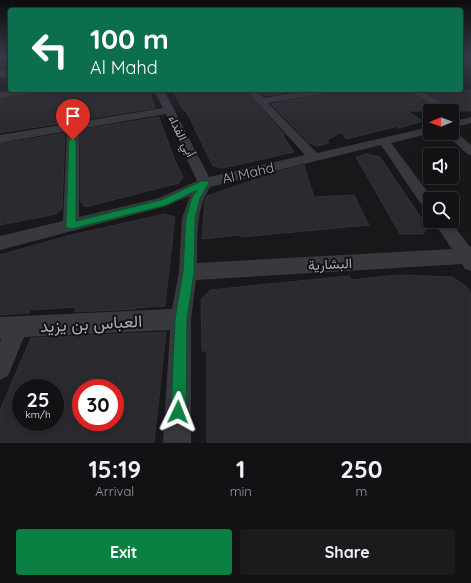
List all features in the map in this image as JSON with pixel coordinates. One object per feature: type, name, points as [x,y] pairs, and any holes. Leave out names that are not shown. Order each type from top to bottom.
[{"type":"street","points":[[0,96],[27,92]]},
{"type":"street","name":"أبي الفداء","points":[[160,92],[205,183]]},
{"type":"street","points":[[253,92],[314,157]]},
{"type":"street","points":[[261,101],[314,92]]},
{"type":"street","points":[[417,92],[438,104]]},
{"type":"street","points":[[0,139],[170,110]]},
{"type":"street","points":[[459,115],[470,121]]},
{"type":"street","points":[[459,123],[470,121]]},
{"type":"street","points":[[71,226],[73,126]]},
{"type":"street","name":"Al Mahd","points":[[0,243],[164,202],[205,183],[423,132]]},
{"type":"street","points":[[459,140],[471,151]]},
{"type":"street","points":[[384,141],[423,196]]},
{"type":"street","points":[[177,443],[181,319],[188,272],[190,218],[196,198],[205,183]]},
{"type":"street","points":[[446,228],[469,258]]},
{"type":"street","name":"البشارية","points":[[188,272],[469,258]]},
{"type":"street","name":"العباس بن يزيد","points":[[9,328],[181,319]]},
{"type":"street","points":[[0,368],[9,328]]},
{"type":"building","points":[[463,90],[471,90],[471,111],[459,111],[459,104],[446,104],[426,92],[463,92]]},
{"type":"building","points":[[43,92],[150,92],[155,108],[0,133],[0,99],[40,94]]},
{"type":"building","points":[[174,92],[247,92],[285,135],[282,134],[294,152],[223,168],[213,166],[186,111],[184,111]]},
{"type":"building","points":[[260,92],[288,92],[265,96]]},
{"type":"building","points":[[329,92],[410,92],[429,104],[423,104],[423,111],[407,111],[423,121],[399,128],[399,126],[346,139],[342,132],[327,140],[329,143],[318,146],[309,143],[271,104],[326,94]]},
{"type":"building","points":[[159,117],[174,158],[183,177],[179,183],[85,207],[80,201],[80,130]]},
{"type":"building","points":[[65,133],[62,209],[56,214],[0,225],[0,144]]},
{"type":"building","points":[[367,154],[380,157],[423,221],[423,228],[428,228],[423,234],[400,234],[356,157]]},
{"type":"building","points":[[304,165],[314,197],[354,195],[369,225],[241,237],[241,235],[202,239],[205,201],[207,196],[277,172]]},
{"type":"building","points":[[165,214],[175,217],[165,306],[74,312],[76,307],[30,310],[29,313],[0,315],[0,255],[67,236]]},
{"type":"building","points":[[399,275],[452,277],[466,286],[471,294],[471,443],[207,443],[207,351],[202,351],[201,300],[210,290],[349,276],[351,280]]},
{"type":"building","points":[[166,332],[154,443],[0,443],[0,410],[12,382],[12,431],[64,431],[64,379],[13,379],[31,338]]},
{"type":"route","points":[[73,140],[71,226],[164,202],[205,183],[196,198],[190,218],[188,272],[181,319],[178,412]]}]
